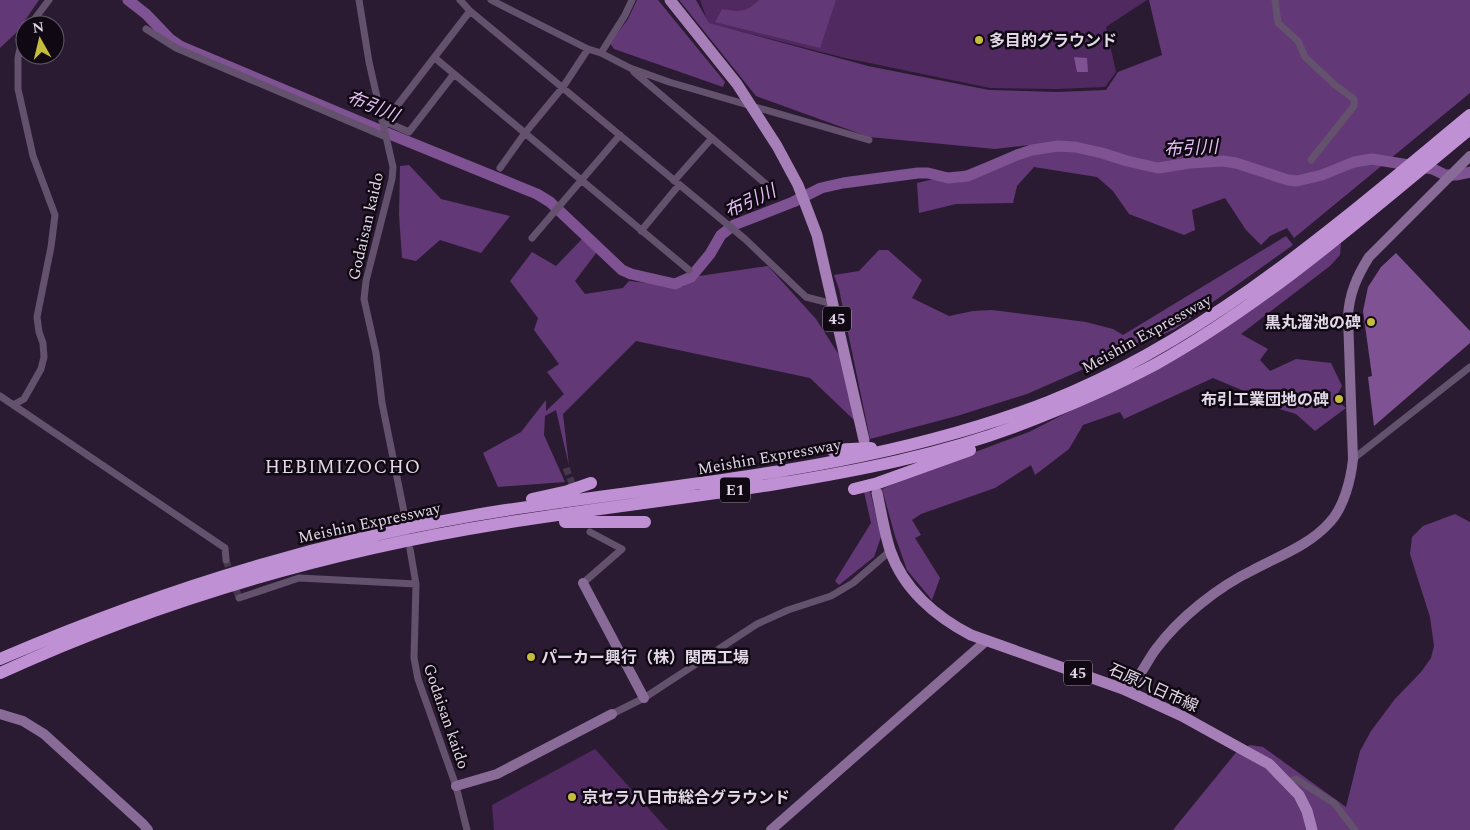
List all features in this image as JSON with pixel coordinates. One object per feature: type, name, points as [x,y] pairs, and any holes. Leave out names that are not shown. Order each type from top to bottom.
[{"type":"highway","name":"Meishin Expressway","points":[[0,659],[116,611],[235,571],[318,548],[506,510],[704,484],[843,460],[904,447],[991,422],[1051,401],[1150,353],[1239,298],[1326,232],[1470,115]]},
{"type":"highway","name":"Meishin Expressway","points":[[0,673],[121,622],[248,579],[321,559],[496,524],[708,495],[846,473],[894,462],[1013,428],[1118,383],[1156,363],[1246,307],[1334,241],[1470,129]]},
{"type":"highway","points":[[854,489],[878,483],[989,443],[1045,420],[1118,383]]},
{"type":"highway","points":[[832,450],[872,448],[888,445],[904,447]]},
{"type":"highway","points":[[420,526],[568,491],[591,482]]},
{"type":"highway","points":[[496,524],[510,526],[553,522],[645,522]]},
{"type":"main road","name":"45","points":[[670,0],[738,84],[777,146],[802,196],[817,236],[864,440]]},
{"type":"main road","name":"石原八日市線","points":[[877,493],[890,551],[900,570],[920,598],[951,625],[986,641],[1123,689],[1182,716],[1270,764],[1299,795],[1307,811],[1312,830]]},
{"type":"street","points":[[38,15],[49,0]]},
{"type":"street","name":"Godaisan kaido","points":[[359,0],[369,62],[393,167],[392,180],[366,280],[364,299],[376,353],[382,403],[405,517]]},
{"type":"street","points":[[460,0],[470,11],[620,136],[644,153],[731,228],[806,297],[833,304]]},
{"type":"street","points":[[491,0],[588,49],[601,52],[630,68],[869,140]]},
{"type":"street","points":[[601,52],[626,15],[632,0]]},
{"type":"street","points":[[1275,0],[1278,23],[1298,41],[1305,57],[1334,84],[1354,99],[1354,106],[1311,160]]},
{"type":"street","points":[[454,74],[409,132],[383,123],[470,11]]},
{"type":"street","points":[[146,29],[176,48],[386,135]]},
{"type":"street","points":[[500,168],[525,133],[563,87],[588,49]]},
{"type":"street","points":[[435,58],[689,270]]},
{"type":"street","points":[[13,405],[24,399],[41,369],[44,357],[37,318],[55,224],[55,215],[33,156],[18,89],[18,65]]},
{"type":"street","points":[[630,68],[767,185]]},
{"type":"street","points":[[532,238],[620,136]]},
{"type":"street","points":[[641,231],[712,138]]},
{"type":"street","points":[[1123,689],[1135,682],[1168,634],[1198,605],[1254,569],[1304,544],[1321,531],[1337,512],[1351,478],[1353,459],[1348,301],[1358,274],[1369,257],[1468,159]]},
{"type":"street","points":[[1353,459],[1470,367]]},
{"type":"street","points":[[0,396],[225,548],[226,560]]},
{"type":"street","points":[[590,532],[622,549],[583,583],[644,698]]},
{"type":"street","name":"Godaisan kaido","points":[[410,549],[416,584],[414,658],[418,679],[456,786],[467,830]]},
{"type":"street","points":[[456,786],[497,774],[644,698],[758,624],[788,610],[831,596],[853,583],[890,551]]},
{"type":"street","points":[[239,598],[298,578],[416,584]]},
{"type":"street","points":[[771,830],[986,641]]},
{"type":"street","points":[[0,714],[23,721],[44,734],[148,830]]},
{"type":"street","points":[[1288,782],[1296,779],[1334,803],[1355,830]]},
{"type":"shaded area","points":[[0,0],[39,0],[29,15],[15,15],[15,34],[0,48]]},
{"type":"shaded area","points":[[637,0],[658,0],[725,82],[723,87],[614,49],[610,43],[628,19]]},
{"type":"shaded area","points":[[679,0],[696,0],[709,23],[868,66],[989,90],[1057,92],[1106,90],[1118,72],[1162,55],[1149,0],[1470,0],[1470,93],[1294,238],[1287,228],[1270,236],[1261,245],[1246,230],[1225,198],[1192,210],[1195,230],[1184,235],[1129,214],[1113,191],[1097,177],[1034,167],[1017,186],[1013,203],[956,204],[919,213],[917,183],[959,173],[1030,145],[995,149],[869,137],[756,96]]},
{"type":"shaded area","points":[[700,0],[1147,0],[1106,27],[1116,72],[1105,87],[1057,89],[990,88],[845,58],[708,23]]},
{"type":"shaded area","points":[[759,0],[836,0],[820,48],[715,22],[722,9],[742,10]]},
{"type":"shaded area","points":[[1074,57],[1087,58],[1088,72],[1077,72]]},
{"type":"shaded area","points":[[409,165],[441,199],[510,216],[481,253],[440,240],[416,261],[402,258],[399,215],[400,166]]},
{"type":"shaded area","points":[[1286,236],[1293,245],[1175,329],[1027,394],[957,416],[870,439],[839,289],[834,275],[859,271],[879,250],[888,250],[922,280],[912,298],[949,316],[973,311],[992,310],[1086,322],[1113,329],[1123,335]]},
{"type":"shaded area","points":[[582,239],[597,252],[575,281],[585,294],[623,288],[629,281],[683,287],[699,276],[768,266],[816,319],[841,358],[854,420],[810,378],[636,341],[563,414],[569,466],[556,410],[545,416],[544,435],[565,482],[498,487],[483,453],[521,432],[546,400],[546,411],[564,394],[547,372],[559,364],[534,330],[538,318],[510,281],[532,252],[556,266]]},
{"type":"shaded area","points":[[1339,242],[1341,244],[1340,255],[1330,266],[1241,334],[1268,349],[1260,360],[1270,371],[1296,359],[1331,363],[1342,386],[1335,399],[1346,408],[1315,431],[1296,414],[1257,402],[1244,391],[1213,378],[1124,419],[1120,412],[1083,425],[1069,449],[1035,475],[1031,465],[995,488],[921,514],[912,520],[921,535],[915,538],[940,578],[932,600],[907,570],[882,489],[911,476],[1029,432],[1199,345]]},
{"type":"shaded area","points":[[1396,253],[1470,331],[1470,343],[1374,426],[1368,377],[1372,376],[1363,311],[1368,287],[1381,267]]},
{"type":"shaded area","points":[[870,491],[881,537],[874,557],[839,585],[835,581],[871,523],[864,492]]},
{"type":"shaded area","points":[[1455,514],[1470,522],[1470,830],[1173,830],[1238,750],[1250,745],[1263,747],[1346,807],[1360,751],[1371,731],[1395,699],[1421,672],[1431,658],[1434,646],[1430,617],[1410,554],[1412,537],[1423,526]]},
{"type":"shaded area","name":"京セラ八日市総合グラウンド","points":[[595,749],[668,830],[494,830],[492,805]]},
{"type":"waterway","name":"布引川","points":[[128,0],[180,46],[537,194],[550,202],[622,270],[631,274],[675,284],[691,277],[710,254],[721,235],[734,225],[793,202],[821,188],[843,183],[918,173],[928,173],[948,178],[968,176],[1017,155],[1032,150],[1058,146],[1075,147],[1158,168],[1190,163],[1223,161],[1297,181],[1322,175],[1354,162],[1372,159],[1433,169],[1445,175],[1470,172]]},
{"type":"tunnel","points":[[566,468],[575,491]]},
{"type":"tunnel","points":[[226,560],[239,598]]},
{"type":"place","name":"多目的グラウンド","points":[[979,40]]},
{"type":"place","name":"黒丸溜池の碑","points":[[1371,322]]},
{"type":"place","name":"布引工業団地の碑","points":[[1339,399]]},
{"type":"place","name":"パーカー興行（株）関西工場","points":[[531,657]]},
{"type":"place","name":"京セラ八日市総合グラウンド","points":[[572,797]]},
{"type":"district","name":"HEBIMIZOCHO","points":[[343,466]]}]
